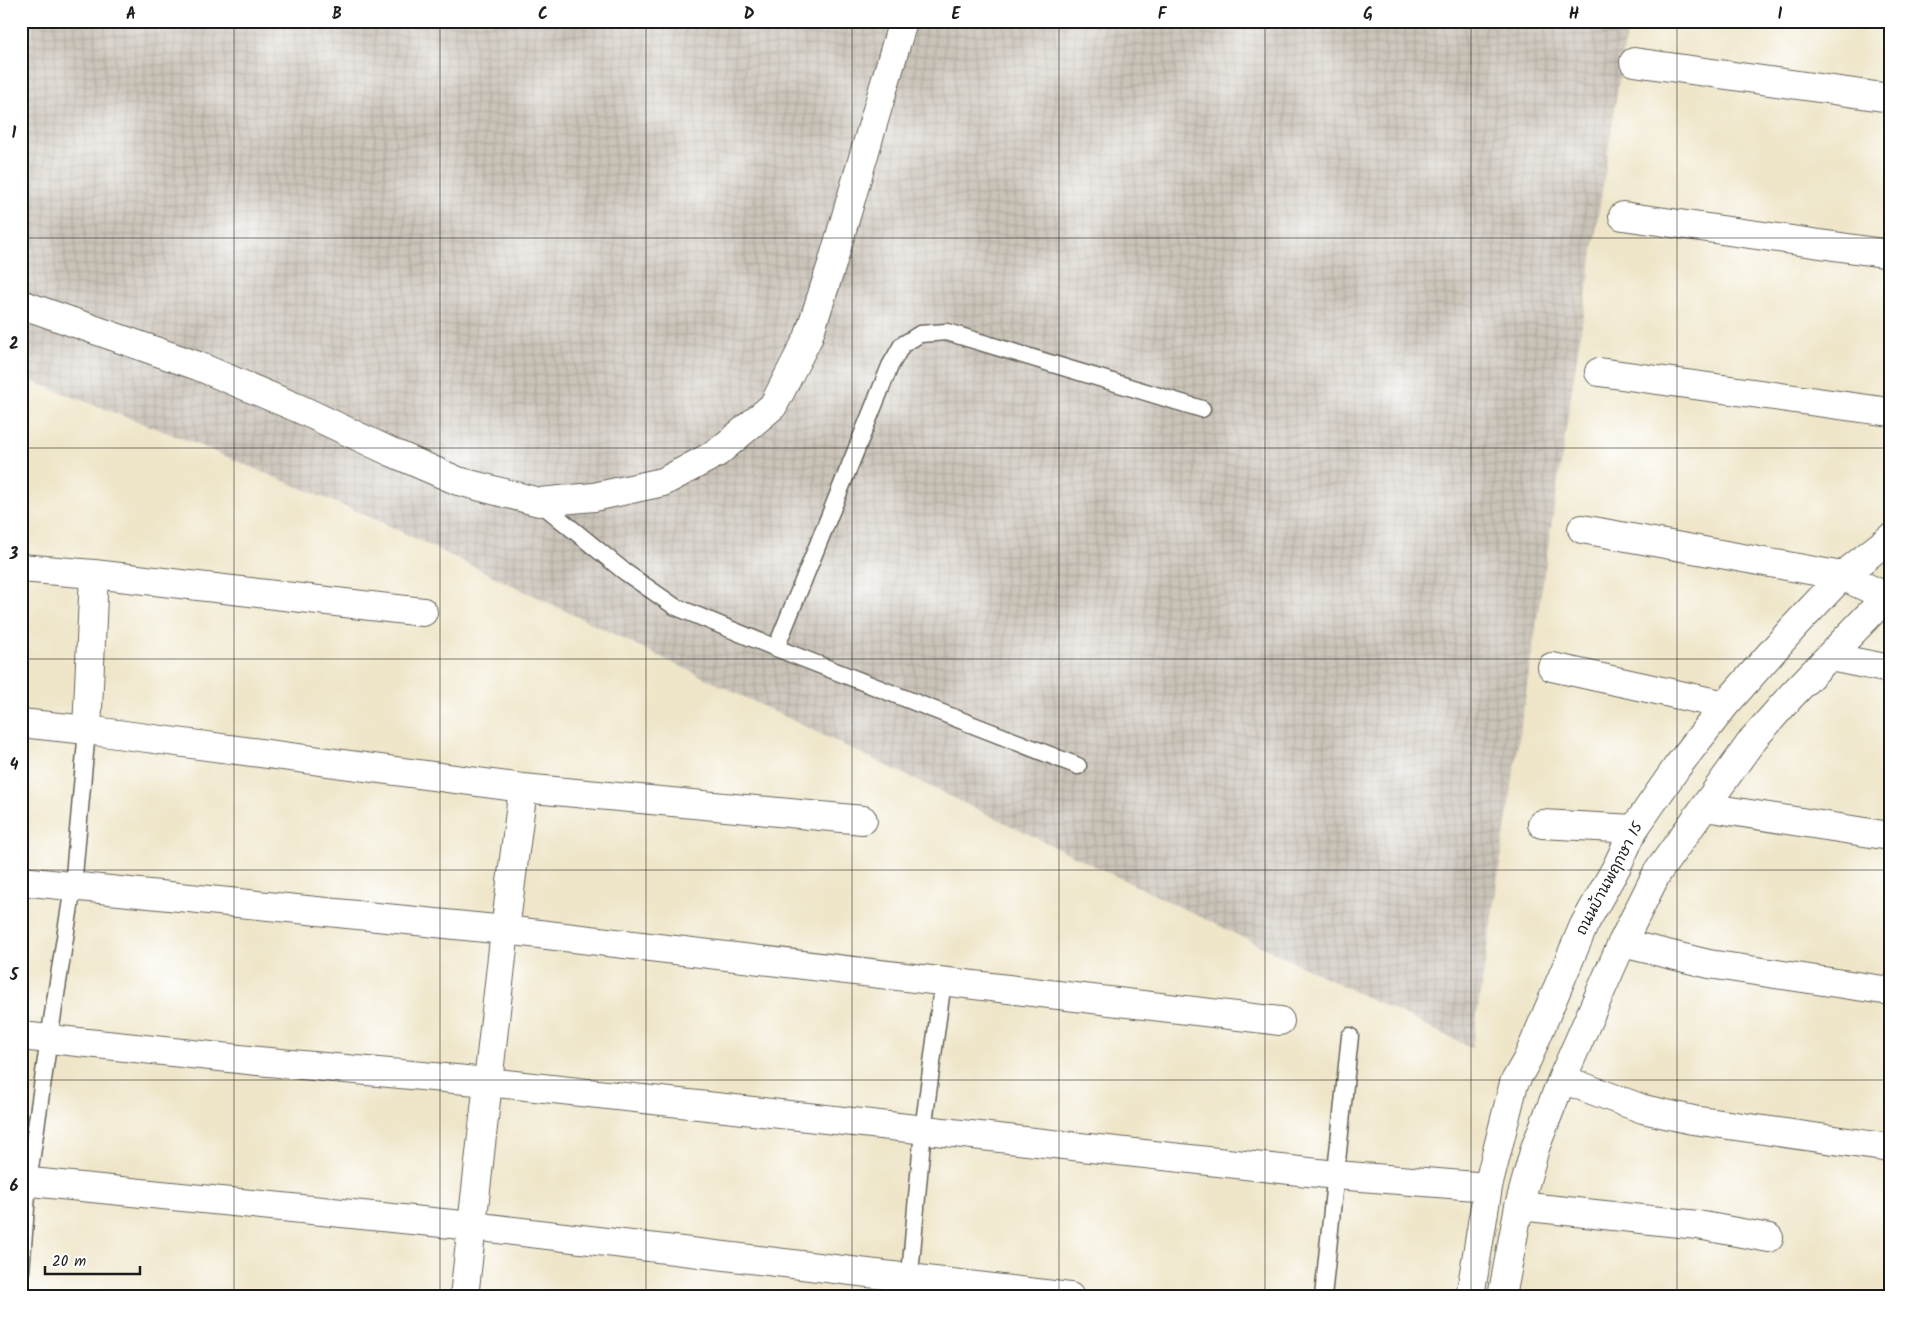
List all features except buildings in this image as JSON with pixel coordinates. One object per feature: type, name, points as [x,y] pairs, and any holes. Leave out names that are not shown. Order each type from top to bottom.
[{"type":"street","points":[[21,304],[198,366],[300,409],[458,481],[539,502],[594,497],[663,482],[717,453],[773,406],[808,338],[832,264],[903,21]]},
{"type":"street","points":[[1634,62],[1890,98]]},
{"type":"street","points":[[1623,216],[1890,254]]},
{"type":"street","points":[[1599,372],[1890,412]]},
{"type":"street","points":[[1502,1297],[1520,1206],[1535,1148],[1562,1079],[1622,943],[1657,873],[1754,738],[1887,595],[1842,576],[1582,529]]},
{"type":"street","name":"ถนนบ้านพฤกษา 15","points":[[1470,1297],[1488,1187],[1514,1083],[1527,1060],[1584,925],[1634,829],[1688,752],[1725,705],[1842,576],[1890,538]]},
{"type":"street","points":[[21,568],[94,574],[423,612]]},
{"type":"street","points":[[87,730],[94,574]]},
{"type":"street","points":[[1830,657],[1890,669]]},
{"type":"street","points":[[1552,667],[1725,705]]},
{"type":"street","points":[[21,723],[87,730],[523,788],[863,820]]},
{"type":"street","points":[[464,1297],[505,930],[523,788]]},
{"type":"street","points":[[1705,807],[1890,836]]},
{"type":"street","points":[[1542,824],[1634,829]]},
{"type":"street","points":[[21,882],[505,930],[1280,1020]]},
{"type":"street","points":[[1606,886],[1642,905]]},
{"type":"street","points":[[1622,943],[1709,964],[1890,991]]},
{"type":"street","points":[[21,1036],[258,1061],[488,1082],[1336,1175],[1488,1187]]},
{"type":"street","points":[[1562,1079],[1643,1109],[1693,1120],[1890,1148]]},
{"type":"street","points":[[25,1182],[472,1226],[909,1287],[1070,1297]]},
{"type":"street","points":[[1520,1206],[1698,1226],[1769,1238]]},
{"type":"lane","points":[[776,648],[890,366],[902,345],[920,334],[947,332],[1202,409]]},
{"type":"lane","points":[[539,502],[625,572],[674,606],[1078,766]]},
{"type":"lane","points":[[21,1271],[25,1182],[73,887],[87,730]]},
{"type":"lane","points":[[909,1287],[923,1130],[943,981]]},
{"type":"lane","points":[[1323,1297],[1350,1036]]},
{"type":"shaded area","points":[[21,21],[1628,21],[1472,1048],[377,520],[189,441],[21,377]]}]
